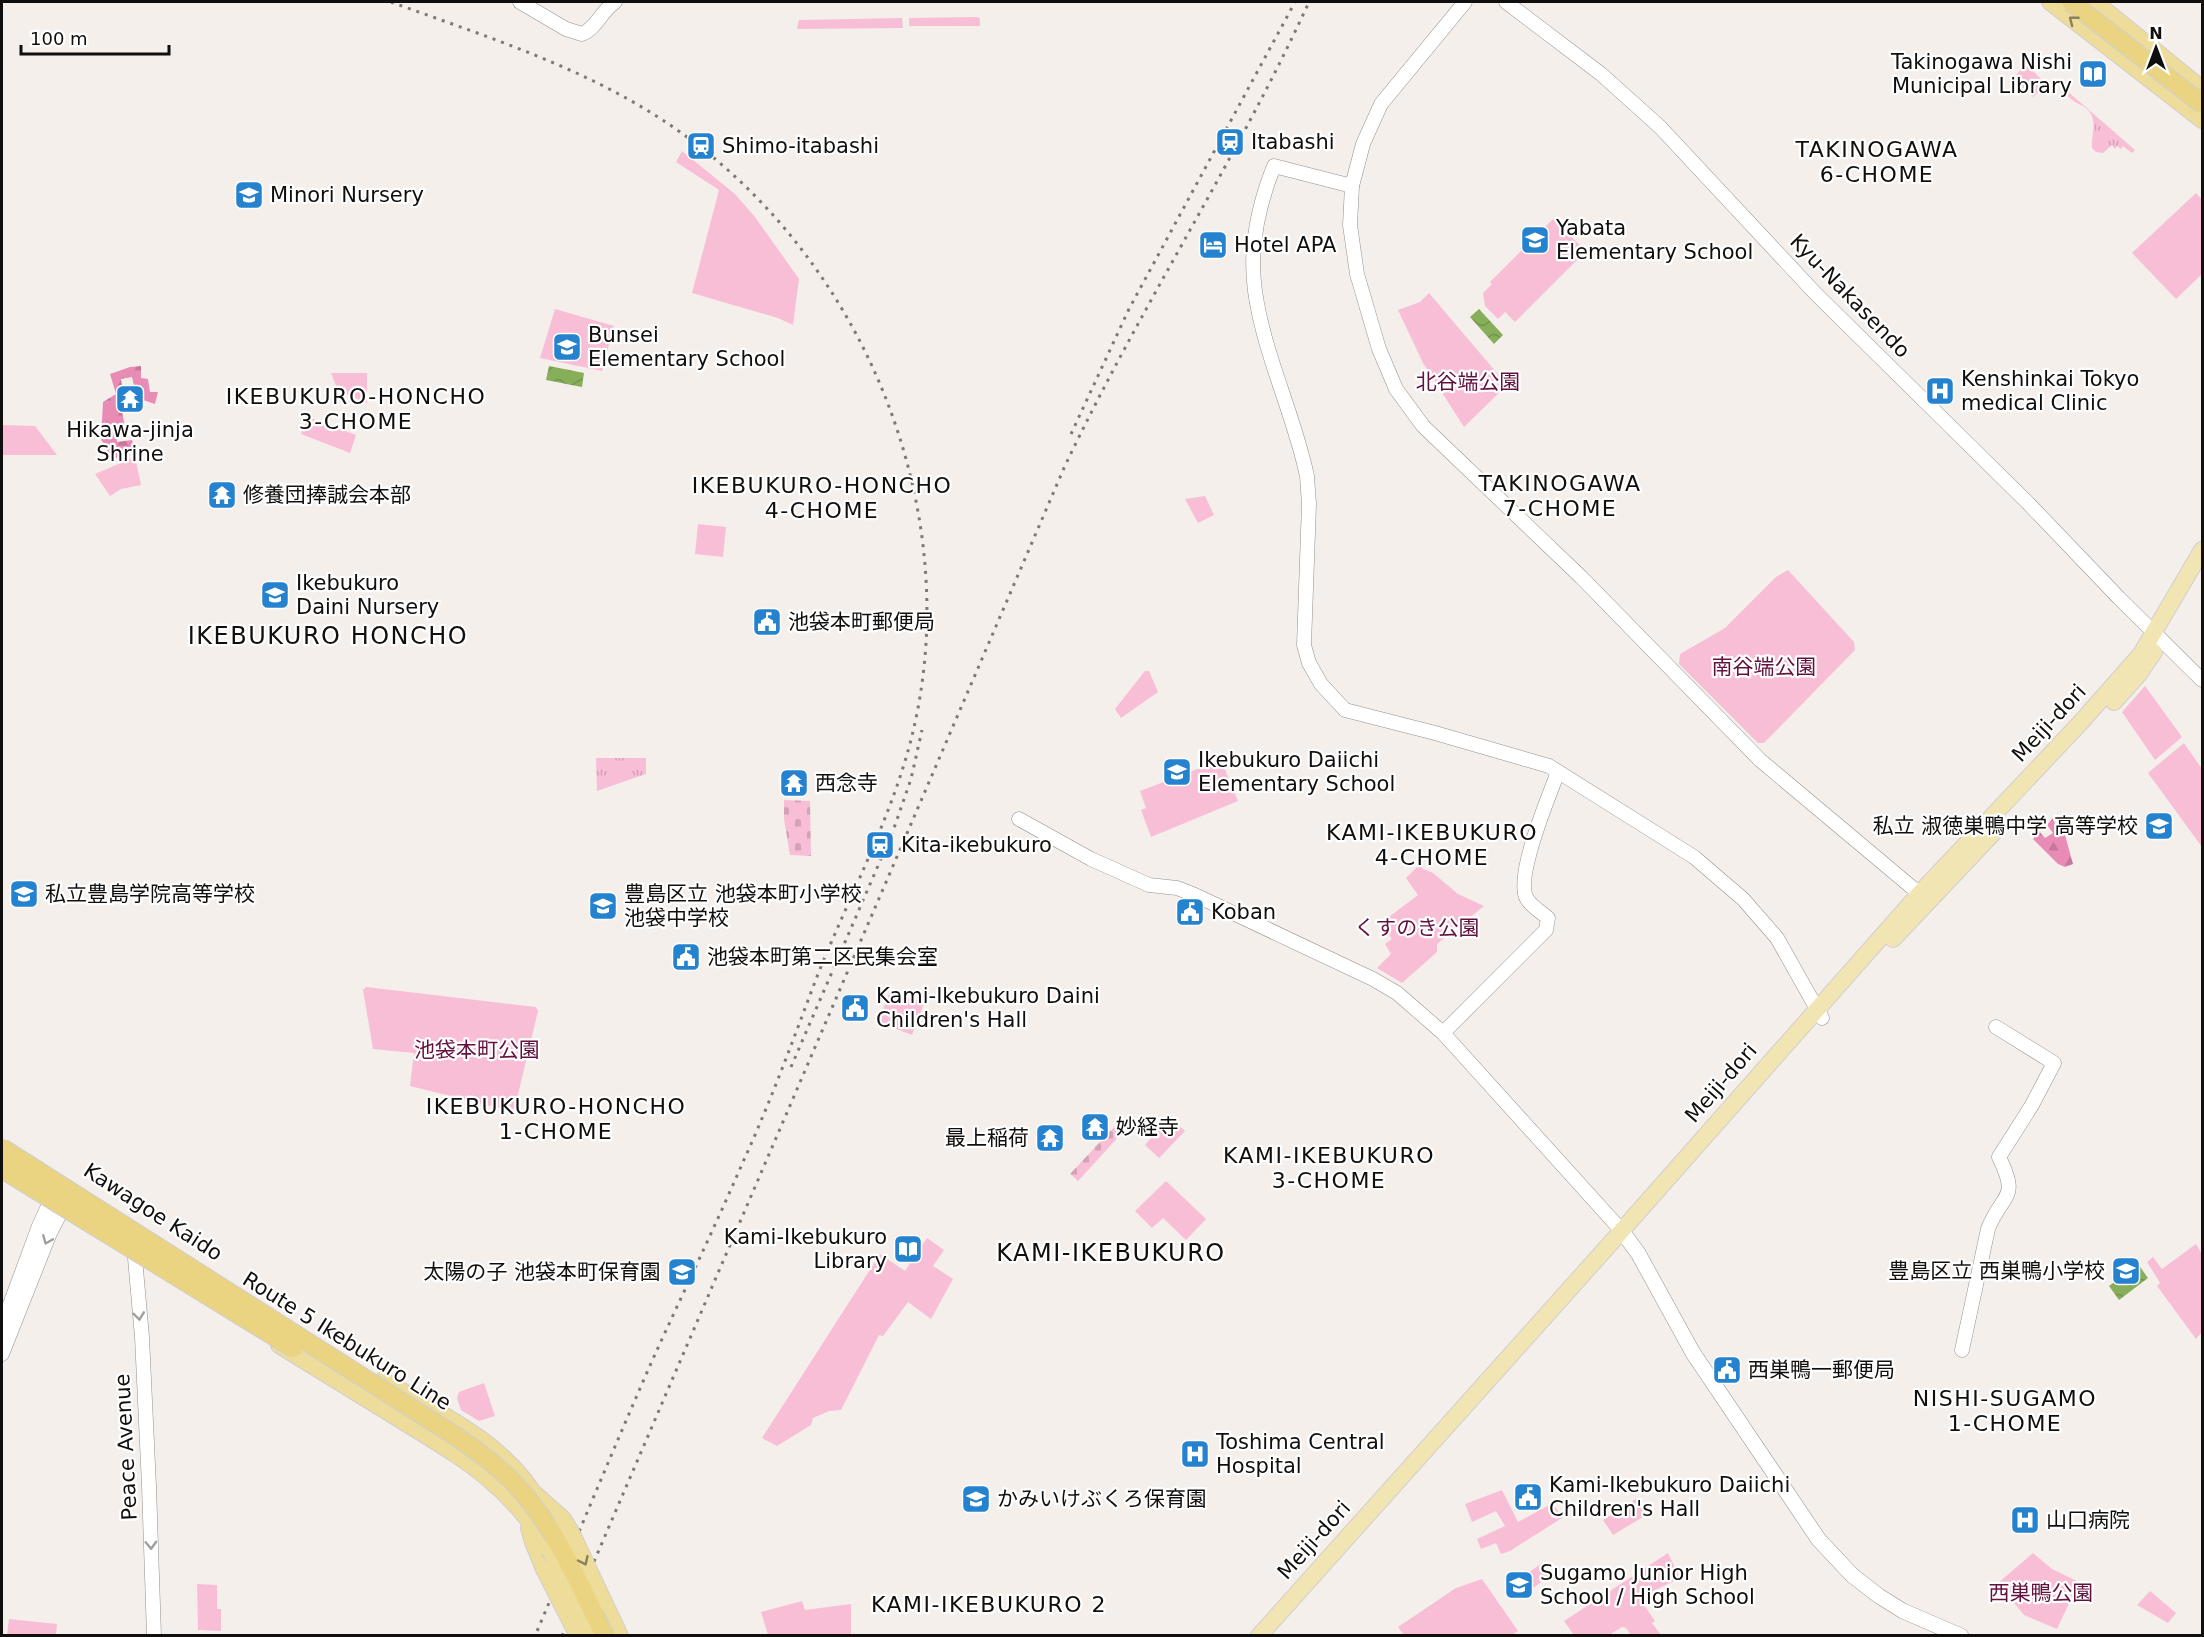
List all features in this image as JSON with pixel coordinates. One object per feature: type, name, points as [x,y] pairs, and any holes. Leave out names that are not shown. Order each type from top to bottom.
[{"type":"highway","points":[[2050,2],[2202,120]]},
{"type":"highway","points":[[2071,2],[2202,104]]},
{"type":"highway","points":[[2095,2],[2202,89]]},
{"type":"highway","name":"Kawagoe Kaido","points":[[2,1140],[145,1235],[311,1338],[481,1439],[501,1455],[534,1494],[553,1543],[596,1628]]},
{"type":"highway","name":"Route 5 Ikebukuro Line","points":[[2,1148],[449,1432],[484,1457],[511,1480],[537,1511],[565,1557],[596,1628]]},
{"type":"highway","name":"Route 5 Ikebukuro Line","points":[[2,1169],[460,1451],[512,1497],[536,1527],[596,1628]]},
{"type":"highway","name":"Kawagoe Kaido","points":[[2,1176],[443,1444],[485,1473],[553,1543]]},
{"type":"highway","points":[[534,1494],[563,1520],[571,1532],[596,1628]]},
{"type":"highway","points":[[526,1515],[533,1542],[544,1569],[596,1628],[620,1635]]},
{"type":"main road","name":"Meiji-dori","points":[[1273,1635],[1624,1234],[1924,897],[2139,674],[2202,550]]},
{"type":"main road","name":"Meiji-dori","points":[[2157,635],[2202,568]]},
{"type":"main road","name":"Meiji-dori","points":[[1259,1635],[1624,1234]]},
{"type":"main road","points":[[1624,1234],[1638,1253],[1693,1353],[1819,1540],[1853,1576],[1879,1596],[1903,1611],[1961,1635]]},
{"type":"street","points":[[520,2],[566,29],[582,34],[590,30],[607,7],[615,2]]},
{"type":"street","points":[[1465,2],[1380,104],[1363,144],[1352,186],[1350,225],[1353,254],[1363,297],[1388,372],[1407,407],[1423,426],[1581,577],[1760,760],[1924,897]]},
{"type":"street","name":"Kyu-Nakasendo","points":[[1506,2],[1601,74],[1660,127],[1815,293],[2028,503],[2202,680]]},
{"type":"street","points":[[1352,186],[1274,166],[1263,192],[1254,239],[1258,309],[1307,476],[1309,504],[1303,631],[1309,663],[1324,688],[1345,710],[1549,766],[1695,857],[1743,900],[1777,938],[1820,1013]]},
{"type":"street","points":[[1443,1033],[1546,930],[1548,918],[1527,900],[1524,882],[1526,865],[1558,772]]},
{"type":"street","points":[[1019,819],[1111,868],[1149,885],[1177,888],[1188,892],[1373,979],[1397,993],[1443,1033],[1624,1234]]},
{"type":"street","points":[[1962,1350],[1988,1229],[1994,1214],[2010,1188],[2009,1178],[1999,1157],[2032,1105],[2054,1062],[1996,1027]]},
{"type":"street","points":[[2,1326],[67,1184]]},
{"type":"street","points":[[2,1354],[50,1233],[55,1209]]},
{"type":"street","name":"Peace Avenue","points":[[135,1258],[142,1337],[154,1635]]},
{"type":"green space","points":[[978,17],[980,26],[909,26],[909,18]]},
{"type":"green space","points":[[902,18],[903,28],[797,29],[799,20]]},
{"type":"green space","points":[[2026,64],[2047,85],[2033,97],[2013,78]]},
{"type":"green space","points":[[2066,90],[2135,150],[2132,153],[2123,146],[2121,149],[2117,146],[2115,149],[2112,145],[2103,153],[2096,152],[2092,148],[2093,118],[2083,106],[2062,95]]},
{"type":"green space","points":[[682,151],[735,194],[755,217],[799,279],[793,325],[778,318],[692,293],[719,190],[676,162]]},
{"type":"green space","points":[[2196,193],[2202,200],[2202,274],[2176,299],[2132,253]]},
{"type":"green space","points":[[1553,219],[1586,251],[1515,322],[1505,312],[1498,319],[1485,306],[1483,293],[1492,284],[1490,282]]},
{"type":"green space","name":"北谷端公園","points":[[1429,293],[1507,385],[1464,427],[1423,363],[1398,310],[1420,302]]},
{"type":"green space","points":[[555,309],[614,326],[602,371],[540,358]]},
{"type":"green space","points":[[141,366],[141,378],[148,379],[150,392],[158,392],[155,404],[143,400],[141,394],[136,395],[132,377],[121,379],[124,398],[120,399],[125,428],[116,430],[117,442],[132,440],[134,447],[132,451],[112,460],[101,439],[103,402],[116,394],[110,374]]},
{"type":"green space","points":[[331,373],[367,373],[367,403],[338,391]]},
{"type":"green space","points":[[308,417],[356,435],[350,453],[301,434]]},
{"type":"green space","points":[[2,425],[35,426],[57,455],[2,455]]},
{"type":"green space","points":[[135,457],[141,485],[121,489],[110,496],[95,474]]},
{"type":"green space","points":[[1205,496],[1214,515],[1198,523],[1185,499]]},
{"type":"green space","points":[[698,524],[726,527],[723,557],[695,554]]},
{"type":"green space","name":"南谷端公園","points":[[1788,570],[1854,642],[1855,650],[1764,743],[1758,743],[1679,664],[1680,654],[1725,628],[1776,577]]},
{"type":"green space","points":[[1145,671],[1149,671],[1158,692],[1121,718],[1115,709]]},
{"type":"green space","points":[[2145,686],[2182,737],[2155,760],[2122,712]]},
{"type":"green space","points":[[2184,743],[2202,769],[2202,847],[2148,773]]},
{"type":"green space","points":[[596,758],[646,758],[646,774],[597,791]]},
{"type":"green space","points":[[1221,760],[1238,801],[1151,837],[1141,810],[1146,808],[1140,791]]},
{"type":"green space","points":[[784,800],[810,801],[811,856],[790,855],[784,819]]},
{"type":"green space","points":[[2053,818],[2059,836],[2065,835],[2073,864],[2065,867],[2058,864],[2033,839],[2039,831],[2045,838],[2053,833],[2047,825]]},
{"type":"green space","name":"くすのき公園","points":[[1420,864],[1423,869],[1433,873],[1458,894],[1484,906],[1437,944],[1437,952],[1402,983],[1377,968],[1391,954],[1385,944],[1392,939],[1381,923],[1418,895],[1406,878]]},
{"type":"green space","name":"池袋本町公園","points":[[366,987],[536,1007],[538,1011],[515,1107],[511,1111],[410,1086],[414,1053],[373,1049],[363,990]]},
{"type":"green space","points":[[890,991],[924,1003],[912,1035],[878,1022]]},
{"type":"green space","points":[[1169,1117],[1185,1131],[1159,1158],[1145,1145]]},
{"type":"green space","points":[[1114,1127],[1121,1134],[1078,1181],[1070,1174]]},
{"type":"green space","points":[[1166,1181],[1206,1219],[1186,1240],[1163,1218],[1152,1228],[1135,1211]]},
{"type":"green space","points":[[927,1238],[944,1250],[933,1266],[953,1279],[931,1319],[908,1302],[883,1336],[879,1335],[841,1410],[829,1411],[813,1418],[811,1425],[777,1446],[762,1438],[880,1254],[905,1271]]},
{"type":"green space","points":[[2196,1244],[2202,1254],[2202,1332],[2196,1339],[2157,1286],[2160,1283],[2147,1262],[2153,1257],[2162,1269]]},
{"type":"green space","points":[[484,1383],[495,1416],[479,1421],[461,1410],[457,1398],[459,1392]]},
{"type":"green space","points":[[1502,1490],[1518,1522],[1553,1503],[1562,1518],[1510,1551],[1501,1554],[1496,1543],[1481,1549],[1477,1539],[1505,1526],[1496,1511],[1472,1522],[1465,1504]]},
{"type":"green space","points":[[1636,1499],[1646,1515],[1613,1535],[1603,1520]]},
{"type":"green space","points":[[1668,1553],[1680,1578],[1639,1598],[1655,1621],[1652,1623],[1661,1635],[1631,1635],[1626,1628],[1622,1627],[1609,1635],[1574,1635],[1564,1621]]},
{"type":"green space","name":"西巣鴨公園","points":[[2033,1553],[2052,1569],[2079,1582],[2057,1629],[2024,1615],[1998,1583]]},
{"type":"green space","points":[[1542,1563],[1550,1576],[1522,1596],[1513,1583]]},
{"type":"green space","points":[[1482,1579],[1518,1631],[1512,1635],[1404,1635],[1398,1627],[1456,1588]]},
{"type":"green space","points":[[197,1584],[217,1585],[217,1609],[221,1609],[221,1631],[198,1630]]},
{"type":"green space","points":[[2150,1591],[2176,1613],[2168,1623],[2137,1605]]},
{"type":"green space","points":[[802,1601],[805,1610],[851,1604],[851,1635],[768,1635],[761,1612]]},
{"type":"green space","points":[[9,1619],[57,1624],[56,1635],[7,1635]]},
{"type":"water","points":[[1479,309],[1503,335],[1494,344],[1470,317]]},
{"type":"water","points":[[549,366],[584,373],[582,387],[546,380]]},
{"type":"water","points":[[2138,1264],[2148,1278],[2119,1300],[2109,1286]]},
{"type":"railway","points":[[391,2],[496,40],[599,84],[664,121],[732,173],[791,236],[840,306],[879,382],[907,464],[923,548],[926,633],[916,718],[897,787],[826,954],[762,1119],[652,1361],[535,1636]]},
{"type":"railway","points":[[1071,434],[1129,309],[1295,2]]},
{"type":"railway","points":[[562,1636],[1064,468],[1124,350],[1250,120],[1309,2]]},
{"type":"railway","points":[[791,1067],[893,831],[911,779],[922,730]]},
{"type":"place","name":"Takinogawa Nishi Municipal Library","points":[[2093,74]]},
{"type":"place","name":"Itabashi","points":[[1230,142]]},
{"type":"place","name":"Shimo-itabashi","points":[[701,146]]},
{"type":"place","name":"Minori Nursery","points":[[249,195]]},
{"type":"place","name":"Yabata Elementary School","points":[[1535,240]]},
{"type":"place","name":"Hotel APA","points":[[1213,245]]},
{"type":"place","name":"Bunsei Elementary School","points":[[567,347]]},
{"type":"place","name":"Kenshinkai Tokyo medical Clinic","points":[[1940,391]]},
{"type":"place","name":"Hikawa-jinja Shrine","points":[[130,399]]},
{"type":"place","name":"修養団捧誠会本部","points":[[222,495]]},
{"type":"place","name":"Ikebukuro Daini Nursery","points":[[275,595]]},
{"type":"place","name":"池袋本町郵便局","points":[[767,622]]},
{"type":"place","name":"Ikebukuro Daiichi Elementary School","points":[[1177,772]]},
{"type":"place","name":"西念寺","points":[[794,783]]},
{"type":"place","name":"私立 淑徳巣鴨中学 高等学校","points":[[2159,826]]},
{"type":"place","name":"Kita-ikebukuro","points":[[880,845]]},
{"type":"place","name":"私立豊島学院高等学校","points":[[24,894]]},
{"type":"place","name":"豊島区立 池袋本町小学校 池袋中学校","points":[[603,906]]},
{"type":"place","name":"Koban","points":[[1190,912]]},
{"type":"place","name":"池袋本町第二区民集会室","points":[[686,957]]},
{"type":"place","name":"Kami-Ikebukuro Daini Children's Hall","points":[[855,1008]]},
{"type":"place","name":"妙経寺","points":[[1095,1127]]},
{"type":"place","name":"最上稲荷","points":[[1050,1138]]},
{"type":"place","name":"Kami-Ikebukuro Library","points":[[908,1249]]},
{"type":"place","name":"豊島区立 西巣鴨小学校","points":[[2126,1271]]},
{"type":"place","name":"太陽の子 池袋本町保育園","points":[[682,1272]]},
{"type":"place","name":"西巣鴨一郵便局","points":[[1727,1370]]},
{"type":"place","name":"Toshima Central Hospital","points":[[1195,1454]]},
{"type":"place","name":"Kami-Ikebukuro Daiichi Children's Hall","points":[[1528,1497]]},
{"type":"place","name":"かみいけぶくろ保育園","points":[[976,1499]]},
{"type":"place","name":"山口病院","points":[[2025,1520]]},
{"type":"place","name":"Sugamo Junior High School / High School","points":[[1519,1585]]},
{"type":"district","name":"TAKINOGAWA 6-CHOME","points":[[1877,162]]},
{"type":"district","name":"IKEBUKURO-HONCHO 3-CHOME","points":[[356,408]]},
{"type":"district","name":"TAKINOGAWA 7-CHOME","points":[[1560,496]]},
{"type":"district","name":"IKEBUKURO-HONCHO 4-CHOME","points":[[822,498]]},
{"type":"district","name":"IKEBUKURO HONCHO","points":[[328,636]]},
{"type":"district","name":"KAMI-IKEBUKURO 4-CHOME","points":[[1432,844]]},
{"type":"district","name":"IKEBUKURO-HONCHO 1-CHOME","points":[[556,1118]]},
{"type":"district","name":"KAMI-IKEBUKURO 3-CHOME","points":[[1329,1168]]},
{"type":"district","name":"KAMI-IKEBUKURO","points":[[1111,1253]]},
{"type":"district","name":"NISHI-SUGAMO 1-CHOME","points":[[2005,1410]]},
{"type":"district","name":"KAMI-IKEBUKURO 2","points":[[989,1604]]}]
